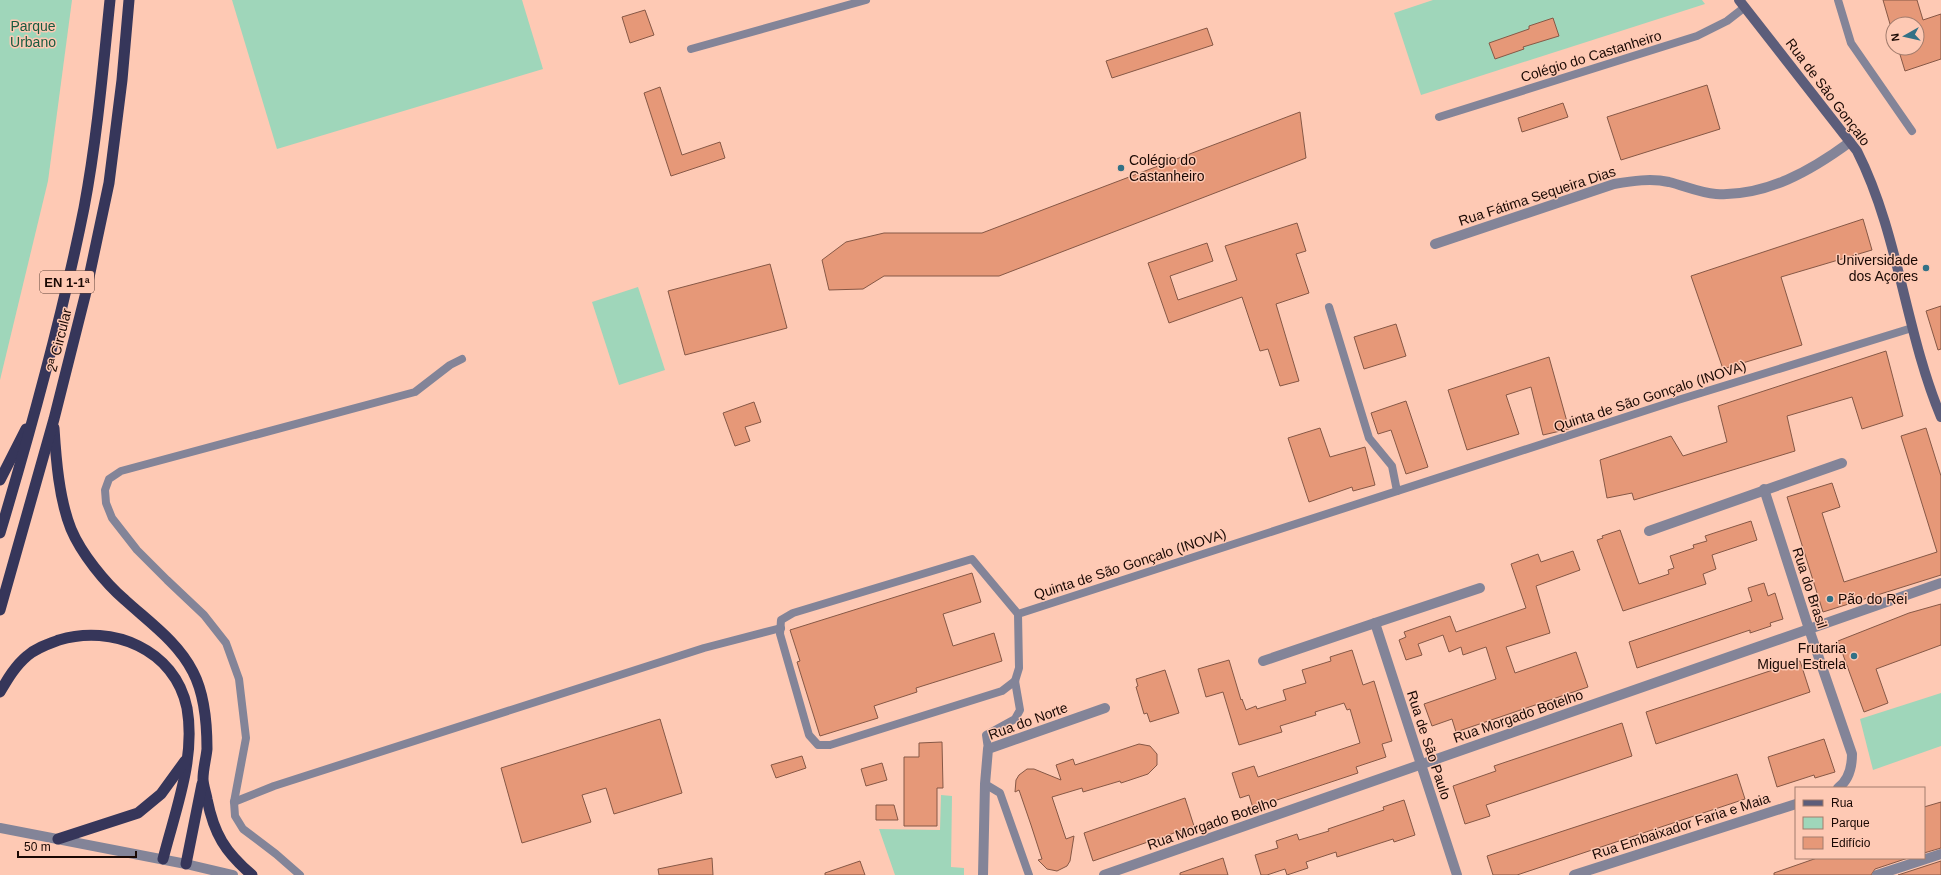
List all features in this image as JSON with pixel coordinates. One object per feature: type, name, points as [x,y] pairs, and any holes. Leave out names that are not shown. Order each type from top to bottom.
[{"type":"highway","name":"2ª Circular","points":[[0,534],[34,415],[84,207],[95,140],[110,0]]},
{"type":"highway","name":"2ª Circular","points":[[0,610],[54,419],[85,296],[109,183],[122,80],[129,0]]},
{"type":"highway","points":[[0,480],[5,473],[21,436],[34,415]]},
{"type":"highway","points":[[54,419],[57,469],[71,529],[92,565],[124,599],[152,623],[177,649],[193,672],[204,703],[207,749],[203,779],[186,864]]},
{"type":"highway","points":[[0,692],[8,677],[27,656],[46,644],[71,637],[92,634],[130,641],[149,650],[166,666],[177,682],[187,708],[189,755],[163,859]]},
{"type":"highway","points":[[58,839],[138,813],[161,794],[189,755]]},
{"type":"highway","points":[[203,779],[211,818],[218,838],[227,850],[252,875]]},
{"type":"main road","name":"Rua de São Gonçalo","points":[[1742,3],[1857,151],[1868,173],[1880,205],[1912,328],[1932,395],[1941,417]]},
{"type":"street","name":"Rua Fátima Sequeira Dias","points":[[1435,244],[1614,184],[1643,180],[1668,182],[1690,189],[1716,194],[1743,192],[1770,186],[1822,163],[1850,142]]},
{"type":"street","points":[[1649,531],[1842,463]]},
{"type":"street","name":"Rua do Brasil","points":[[1764,490],[1809,630],[1852,754],[1852,764],[1848,776],[1840,786]]},
{"type":"street","name":"Rua Morgado Botelho","points":[[1104,875],[1941,583]]},
{"type":"street","points":[[1263,661],[1480,588]]},
{"type":"street","name":"Rua de São Paulo","points":[[1375,624],[1457,875]]},
{"type":"street","name":"Rua do Norte","points":[[983,875],[985,784],[988,749],[1105,708]]},
{"type":"street","name":"Rua Embaixador Faria e Maia","points":[[1574,875],[1795,804]]},
{"type":"street","points":[[0,828],[163,859],[233,875]]},
{"type":"street","points":[[1876,875],[1941,854]]},
{"type":"lane","points":[[691,49],[866,0]]},
{"type":"lane","points":[[1838,0],[1852,43],[1912,132]]},
{"type":"lane","name":"Colégio do Castanheiro","points":[[1439,117],[1697,36],[1727,21],[1742,3]]},
{"type":"lane","points":[[1329,307],[1369,438],[1392,466],[1397,491]]},
{"type":"lane","name":"Quinta de São Gonçalo (INOVA)","points":[[1018,614],[1678,400],[1912,328]]},
{"type":"lane","points":[[300,875],[276,854],[243,829],[235,816],[234,802],[246,738],[239,679],[226,643],[204,615],[166,580],[137,550],[112,518],[106,503],[105,490],[109,479],[121,471],[414,392],[450,365],[462,359]]},
{"type":"lane","points":[[988,749],[986,736],[1015,719],[1020,710],[1015,681],[1019,668],[1018,614],[972,559],[793,613],[781,620],[780,634],[809,735],[818,745],[830,745],[1002,691],[1015,681]]},
{"type":"lane","points":[[234,802],[274,786],[704,648],[781,628]]},
{"type":"lane","points":[[985,784],[1000,793],[1029,875]]},
{"type":"green space","name":"Parque Urbano","points":[[0,0],[72,0],[48,181],[0,380]]},
{"type":"green space","points":[[232,0],[522,0],[543,69],[277,149]]},
{"type":"green space","points":[[1433,0],[1702,0],[1705,4],[1421,95],[1394,13]]},
{"type":"green space","points":[[638,287],[665,370],[619,385],[592,302]]},
{"type":"green space","points":[[1941,693],[1941,746],[1873,770],[1860,719]]},
{"type":"green space","points":[[941,795],[952,796],[951,867],[964,868],[964,875],[895,875],[879,829],[940,830]]},
{"type":"building","points":[[1883,0],[1917,0],[1922,16],[1888,16]]},
{"type":"building","points":[[645,10],[654,35],[630,43],[622,17]]},
{"type":"building","points":[[1941,14],[1941,59],[1905,71],[1900,56],[1925,56],[1925,19]]},
{"type":"building","points":[[1553,18],[1559,36],[1523,47],[1524,49],[1495,59],[1489,43],[1529,29],[1529,26]]},
{"type":"building","points":[[1207,28],[1213,45],[1112,78],[1106,61]]},
{"type":"building","points":[[1707,85],[1720,129],[1621,160],[1607,117]]},
{"type":"building","points":[[660,87],[682,155],[720,142],[725,158],[671,176],[644,93]]},
{"type":"building","points":[[1563,103],[1568,117],[1522,132],[1518,118]]},
{"type":"building","points":[[1300,112],[1306,158],[999,276],[884,276],[863,289],[829,290],[822,260],[846,242],[884,233],[982,233]]},
{"type":"building","points":[[1863,219],[1872,250],[1781,277],[1802,345],[1723,369],[1691,276]]},
{"type":"building","points":[[1297,223],[1306,251],[1296,254],[1309,293],[1276,304],[1299,381],[1280,386],[1268,349],[1260,351],[1242,297],[1169,323],[1148,263],[1207,243],[1213,261],[1170,276],[1178,300],[1237,280],[1225,246]]},
{"type":"building","points":[[770,264],[787,328],[685,355],[668,291]]},
{"type":"building","points":[[1941,306],[1941,349],[1938,350],[1926,311]]},
{"type":"building","points":[[1396,324],[1406,356],[1364,369],[1354,337]]},
{"type":"building","points":[[1886,351],[1903,416],[1862,429],[1852,397],[1787,416],[1795,451],[1634,500],[1632,493],[1607,498],[1600,460],[1671,436],[1683,456],[1727,442],[1718,406]]},
{"type":"building","points":[[1549,357],[1569,429],[1543,435],[1531,387],[1506,395],[1519,434],[1467,450],[1448,390]]},
{"type":"building","points":[[1406,401],[1428,467],[1406,474],[1391,430],[1378,434],[1371,413]]},
{"type":"building","points":[[754,402],[761,422],[745,427],[750,441],[735,446],[723,413]]},
{"type":"building","points":[[1320,428],[1330,457],[1365,447],[1375,485],[1353,491],[1352,487],[1309,502],[1288,438]]},
{"type":"building","points":[[1926,428],[1941,476],[1941,575],[1823,612],[1787,497],[1832,483],[1840,507],[1822,513],[1844,582],[1937,552],[1901,436]]},
{"type":"building","points":[[1751,521],[1757,540],[1712,555],[1716,569],[1703,574],[1706,584],[1623,611],[1597,540],[1603,538],[1602,536],[1620,530],[1639,584],[1669,574],[1668,570],[1674,568],[1670,556],[1694,548],[1693,545],[1707,541],[1705,536]]},
{"type":"building","points":[[1573,551],[1580,570],[1536,586],[1550,633],[1506,647],[1515,673],[1576,652],[1588,687],[1456,732],[1452,719],[1432,726],[1424,704],[1496,679],[1486,647],[1463,655],[1461,647],[1449,652],[1443,635],[1418,644],[1422,655],[1406,660],[1399,640],[1406,637],[1404,632],[1450,616],[1456,632],[1526,608],[1511,564],[1538,554],[1541,562]]},
{"type":"building","points":[[972,573],[981,602],[943,614],[953,646],[994,633],[1002,661],[916,688],[917,692],[874,706],[878,718],[820,736],[797,662],[800,661],[790,630]]},
{"type":"building","points":[[1764,583],[1768,596],[1775,593],[1783,619],[1770,623],[1771,626],[1750,633],[1750,630],[1637,668],[1629,642],[1752,601],[1748,588]]},
{"type":"building","points":[[1941,604],[1941,645],[1876,669],[1888,703],[1864,712],[1838,641],[1909,613]]},
{"type":"building","points":[[1352,650],[1363,685],[1374,681],[1392,741],[1382,744],[1386,757],[1356,767],[1358,773],[1253,808],[1249,795],[1240,798],[1232,773],[1254,766],[1258,777],[1360,743],[1350,709],[1347,710],[1344,703],[1315,712],[1316,715],[1280,726],[1282,732],[1239,745],[1223,692],[1206,697],[1198,669],[1229,660],[1241,700],[1242,699],[1246,710],[1256,706],[1257,709],[1286,700],[1283,690],[1306,683],[1302,670],[1331,661],[1330,657]]},
{"type":"building","points":[[1800,661],[1810,692],[1656,744],[1646,712]]},
{"type":"building","points":[[1165,670],[1179,713],[1150,722],[1147,713],[1144,714],[1136,687],[1138,686],[1136,679]]},
{"type":"building","points":[[660,719],[682,793],[614,814],[606,788],[582,795],[591,822],[522,843],[501,768]]},
{"type":"building","points":[[1622,723],[1632,756],[1486,805],[1490,816],[1465,824],[1453,786],[1496,771],[1494,766]]},
{"type":"building","points":[[1824,739],[1835,772],[1815,778],[1814,775],[1777,787],[1768,757]]},
{"type":"building","points":[[942,742],[943,788],[937,788],[937,826],[904,826],[904,757],[919,757],[919,743]]},
{"type":"building","points":[[1139,744],[1150,746],[1157,754],[1157,765],[1148,774],[1121,783],[1120,781],[1083,792],[1082,788],[1052,797],[1066,839],[1074,836],[1070,861],[1067,866],[1057,871],[1047,869],[1038,860],[1042,859],[1031,825],[1019,790],[1015,792],[1016,780],[1019,775],[1027,769],[1034,769],[1061,780],[1056,765],[1073,759],[1075,765]]},
{"type":"building","points":[[802,756],[806,768],[776,778],[771,765]]},
{"type":"building","points":[[882,763],[887,780],[866,786],[861,769]]},
{"type":"building","points":[[1737,774],[1745,799],[1517,875],[1493,875],[1487,856]]},
{"type":"building","points":[[1185,798],[1194,826],[1093,861],[1084,833]]},
{"type":"building","points":[[1404,800],[1415,835],[1394,842],[1393,839],[1337,857],[1336,852],[1306,862],[1308,868],[1287,875],[1285,869],[1267,875],[1261,875],[1255,855],[1278,848],[1276,841],[1297,834],[1299,840],[1329,831],[1328,829],[1384,810],[1383,807]]},
{"type":"building","points":[[1941,802],[1941,848],[1925,853],[1925,807]]},
{"type":"building","points":[[876,805],[894,805],[898,820],[876,820]]},
{"type":"building","points":[[712,858],[713,875],[659,875],[658,869]]},
{"type":"building","points":[[1223,858],[1228,875],[1180,875],[1180,873]]},
{"type":"building","points":[[1814,859],[1905,859],[1875,869],[1871,875],[1774,875],[1774,873]]},
{"type":"building","points":[[860,861],[865,875],[825,875],[825,873]]},
{"type":"building","points":[[1941,861],[1941,875],[1898,875]]},
{"type":"place","name":"Colégio do Castanheiro","points":[[1121,168]]},
{"type":"place","name":"Universidade dos Açores","points":[[1926,268]]},
{"type":"place","name":"Pão do Rei","points":[[1830,599]]},
{"type":"place","name":"Frutaria Miguel Estrela","points":[[1854,656]]}]
